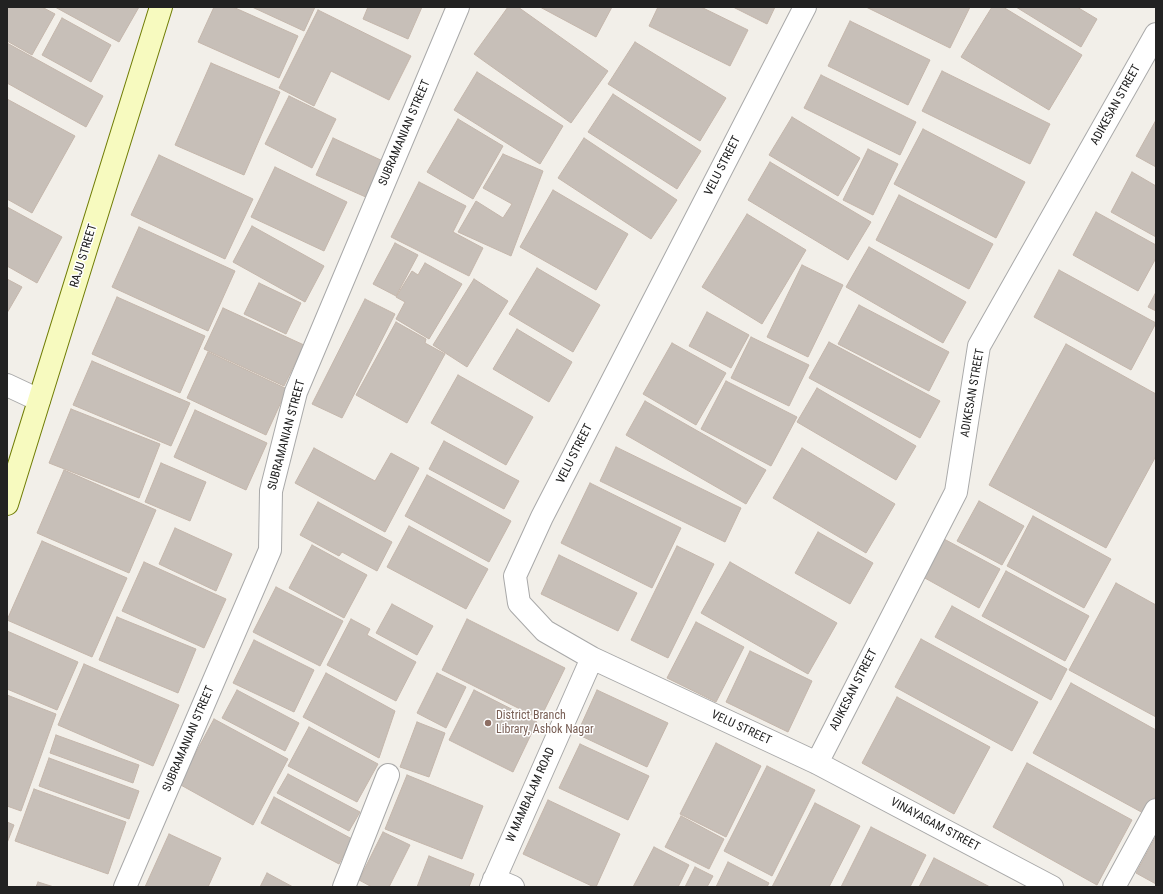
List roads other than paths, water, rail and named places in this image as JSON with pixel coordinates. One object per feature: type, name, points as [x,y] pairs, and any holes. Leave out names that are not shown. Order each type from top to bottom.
[{"type":"street","name":"RAJU STREET","points":[[7,504],[161,7]]},
{"type":"street","name":"SUBRAMANIAN STREET","points":[[125,887],[270,550],[271,491],[296,392],[458,7]]},
{"type":"street","name":"VELU STREET","points":[[805,7],[542,517],[515,576],[519,602],[545,631],[592,658],[817,763]]},
{"type":"street","name":"ADIKESAN STREET","points":[[817,763],[956,492],[980,346],[1156,34]]},
{"type":"street","points":[[7,385],[39,400]]},
{"type":"street","name":"W MAMBALAM ROAD","points":[[499,884],[592,658]]},
{"type":"street","name":"VINAYAGAM STREET","points":[[817,763],[1052,887]]},
{"type":"street","points":[[344,887],[388,776]]},
{"type":"street","points":[[1114,887],[1156,810]]},
{"type":"place","name":"District Branch Library, Ashok Nagar","points":[[488,723]]}]
